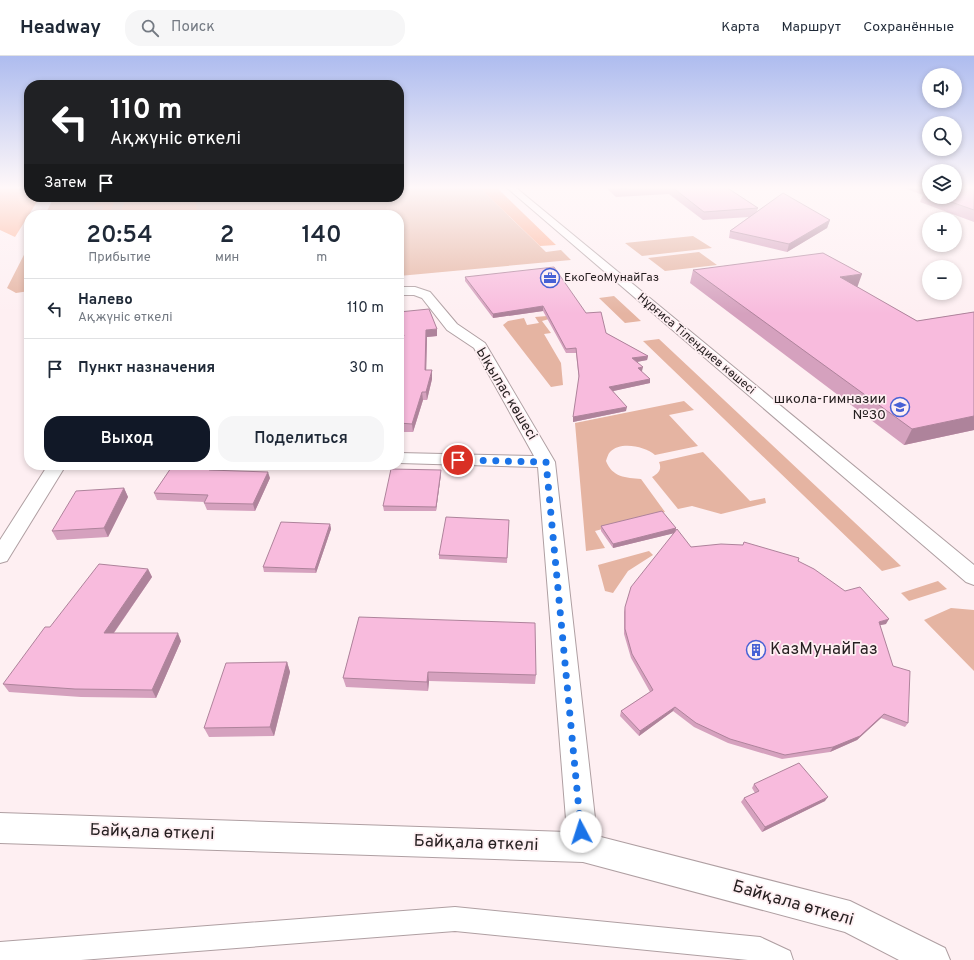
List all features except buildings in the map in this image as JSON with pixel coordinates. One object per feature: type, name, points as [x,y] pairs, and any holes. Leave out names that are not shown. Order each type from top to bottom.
[{"type":"street","name":"Нұрғиса Тілендиев көшесі","points":[[560,229],[973,574]]},
{"type":"street","name":"Ықылас көшесі","points":[[404,291],[415,291],[426,295],[452,327],[480,346],[546,462],[583,847]]},
{"type":"street","points":[[404,458],[546,462]]},
{"type":"street","points":[[0,556],[54,470]]},
{"type":"street","name":"Байқала өткелі","points":[[0,828],[583,847],[850,917],[933,960]]},
{"type":"street","points":[[0,954],[456,919],[760,949],[782,960]]},
{"type":"shaded area","points":[[0,229],[20,229],[15,237]]},
{"type":"shaded area","points":[[404,229],[522,229],[546,252],[561,250],[571,260],[404,276]]},
{"type":"shaded area","points":[[523,229],[540,229],[556,245],[540,246]]},
{"type":"shaded area","points":[[693,236],[712,248],[642,256],[625,243]]},
{"type":"shaded area","points":[[699,252],[717,265],[665,271],[648,258]]},
{"type":"shaded area","points":[[24,255],[24,292],[16,293],[7,288]]},
{"type":"shaded area","points":[[614,296],[641,321],[625,323],[599,298]]},
{"type":"shaded area","points":[[547,316],[549,319],[542,321],[551,333],[544,334],[561,363],[563,385],[551,387],[503,325],[508,321],[524,318],[527,325],[539,323],[535,317]]},
{"type":"shaded area","points":[[659,339],[901,566],[882,571],[643,341]]},
{"type":"shaded area","points":[[684,401],[694,410],[669,415],[698,446],[655,455],[639,447],[626,446],[614,449],[610,452],[606,461],[612,470],[620,476],[641,479],[665,512],[595,531],[605,548],[586,551],[575,423]]},
{"type":"shaded area","points":[[703,452],[750,501],[765,498],[766,503],[721,514],[692,506],[678,509],[652,477],[659,471],[659,462]]},
{"type":"shaded area","points":[[649,551],[653,555],[628,571],[613,593],[605,591],[598,565]]},
{"type":"shaded area","points":[[938,581],[947,589],[909,601],[901,593]]},
{"type":"shaded area","points":[[951,608],[974,610],[974,671],[924,620]]},
{"type":"place","name":"ЕкоГеоМунайГаз","points":[[550,278]]},
{"type":"place","name":"школа-гимназии №30","points":[[900,407]]},
{"type":"place","name":"КазМунайГаз","points":[[756,650]]},
{"type":"route","points":[[458,460],[546,462],[581,832]]}]
